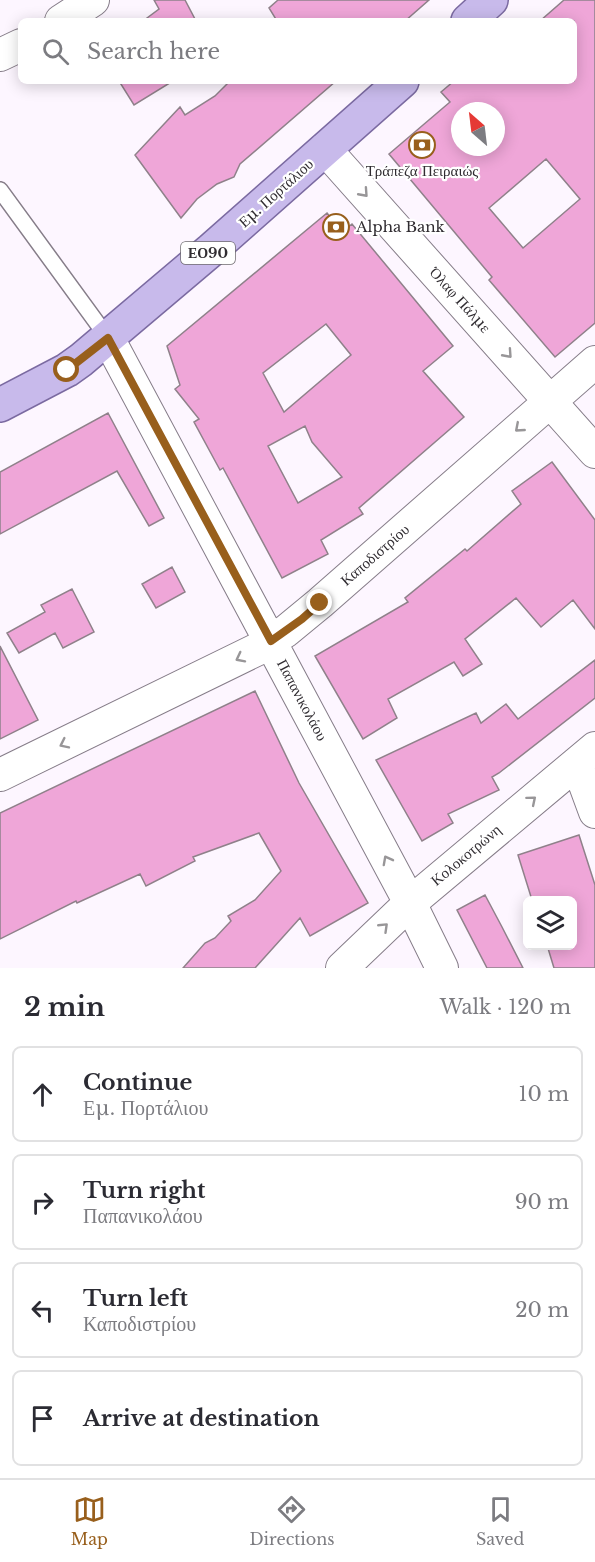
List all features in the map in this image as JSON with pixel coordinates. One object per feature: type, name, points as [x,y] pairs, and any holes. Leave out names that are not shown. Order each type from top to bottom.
[{"type":"main road","points":[[471,18],[491,0]]},
{"type":"main road","name":"Εμ. Πορτάλιου","points":[[0,405],[67,370],[108,338],[212,250],[399,84]]},
{"type":"street","points":[[66,18],[93,0]]},
{"type":"street","points":[[0,55],[18,46]]},
{"type":"street","name":"Όλαφ Πάλμε","points":[[325,150],[595,452]]},
{"type":"street","name":"Παπανικολάου","points":[[108,338],[410,903],[442,968]]},
{"type":"street","name":"Καποδιστρίου","points":[[0,775],[271,641],[302,619],[595,362]]},
{"type":"street","points":[[586,755],[595,812]]},
{"type":"street","name":"Κολοκοτρώνη","points":[[342,968],[410,903],[586,755]]},
{"type":"lane","points":[[0,190],[108,338]]},
{"type":"building","points":[[154,0],[185,0],[194,18],[147,18],[159,9]]},
{"type":"building","points":[[278,0],[429,0],[408,18],[275,18],[269,8]]},
{"type":"building","points":[[564,0],[595,0],[595,323],[555,357],[489,280],[492,277],[389,154],[450,102],[441,92],[450,84],[577,84],[577,18],[543,18]],"holes":[[[546,159],[580,199],[523,248],[489,208]]]},
{"type":"building","points":[[121,84],[168,84],[134,105]]},
{"type":"building","points":[[227,84],[333,84],[240,164],[234,177],[217,184],[197,199],[181,218],[135,155],[180,107],[185,115],[215,96]]},
{"type":"building","points":[[327,213],[342,232],[352,224],[453,346],[423,371],[464,417],[359,508],[363,514],[321,540],[328,554],[282,578],[223,468],[220,470],[194,422],[199,419],[175,389],[180,385],[167,346]],"holes":[[[326,324],[351,355],[284,412],[263,373]],[[305,426],[312,442],[342,477],[298,503],[268,446]]]},
{"type":"building","points":[[108,413],[164,518],[149,526],[117,471],[0,534],[0,472]]},
{"type":"building","points":[[552,462],[595,520],[595,629],[573,600],[541,627],[516,598],[465,639],[482,664],[463,676],[454,662],[388,699],[397,718],[363,739],[315,656],[408,602],[405,598],[465,549],[467,551],[521,504],[512,491]]},
{"type":"building","points":[[172,567],[185,592],[156,608],[142,584]]},
{"type":"building","points":[[72,589],[94,632],[63,648],[55,633],[19,653],[7,633],[45,612],[41,605]]},
{"type":"building","points":[[0,646],[38,720],[0,739]]},
{"type":"building","points":[[595,660],[595,698],[492,777],[499,790],[448,814],[453,823],[422,841],[376,760],[476,713],[481,723],[506,704],[518,719]]},
{"type":"building","points":[[255,691],[299,783],[368,903],[310,936],[300,918],[255,968],[183,968],[205,943],[215,938],[231,921],[228,916],[255,900],[281,871],[259,833],[193,857],[195,861],[146,886],[140,874],[77,903],[76,901],[0,939],[0,813]]},
{"type":"building","points":[[579,835],[595,885],[595,968],[554,968],[549,950],[577,950],[577,896],[531,896],[518,855]]},
{"type":"building","points":[[485,895],[523,968],[487,968],[457,910]]},
{"type":"place","name":"Τράπεζα Πειραιώς","points":[[422,145]]},
{"type":"place","name":"Alpha Bank","points":[[336,227]]},
{"type":"route","points":[[67,370],[108,338],[271,641],[320,603]]}]
